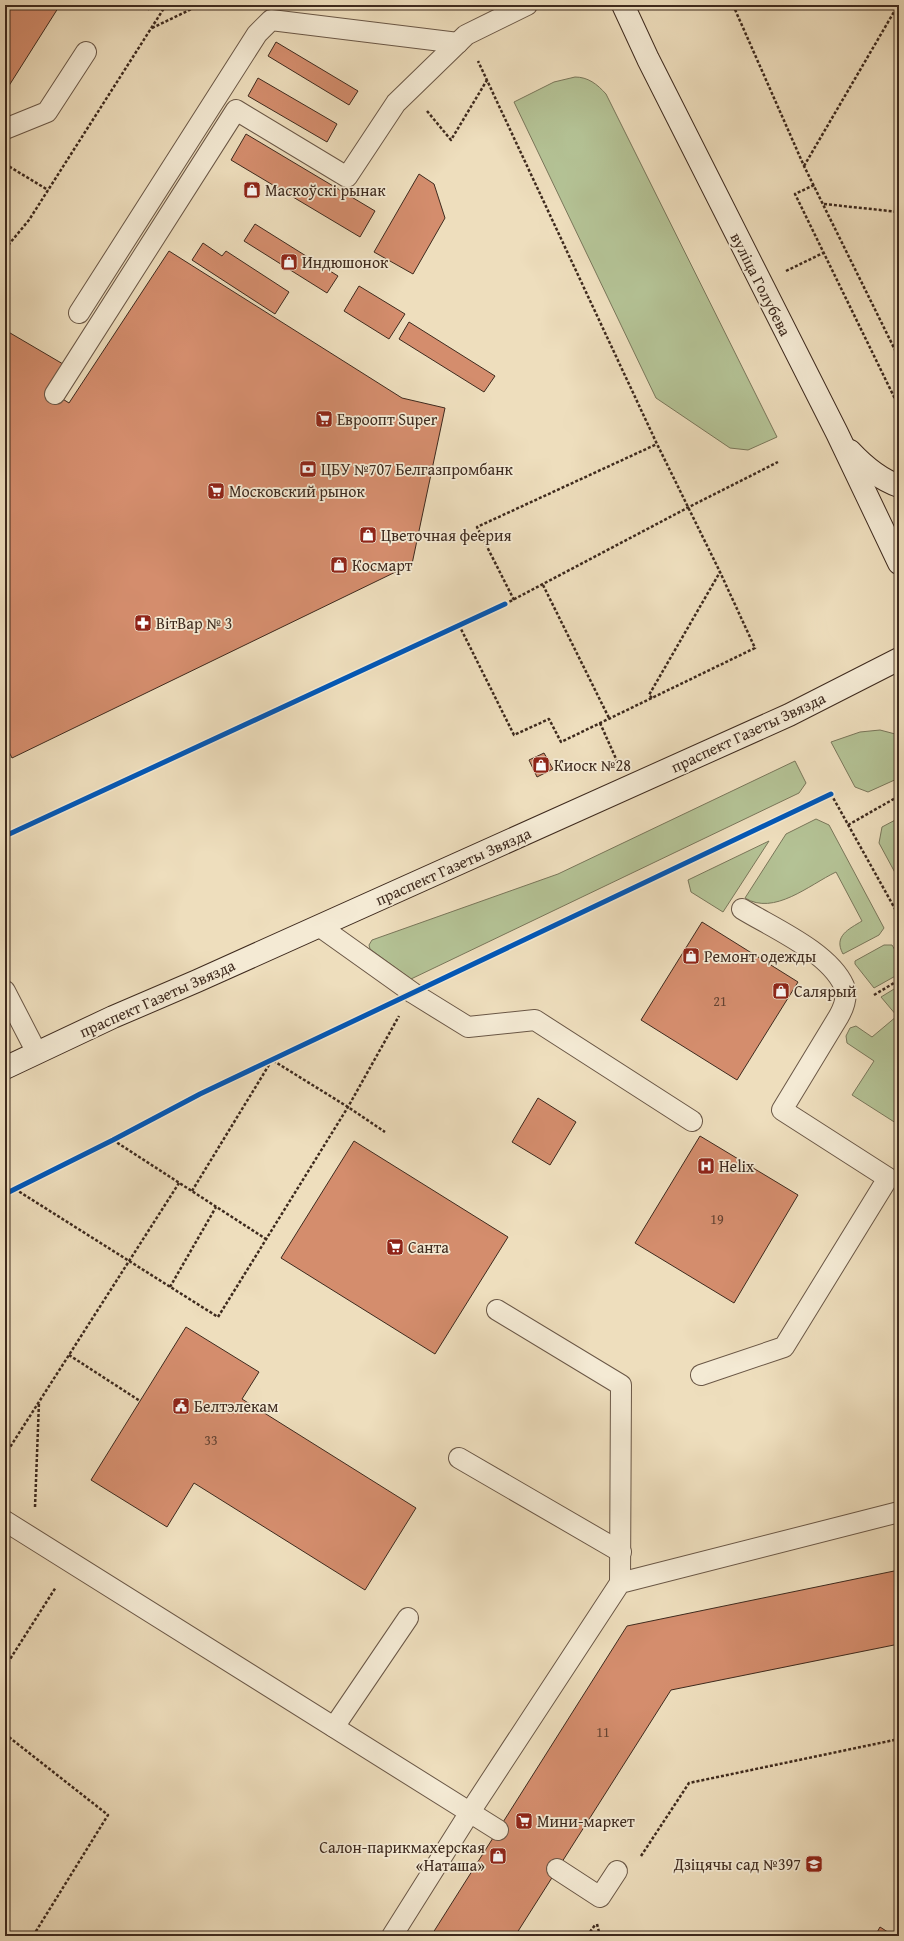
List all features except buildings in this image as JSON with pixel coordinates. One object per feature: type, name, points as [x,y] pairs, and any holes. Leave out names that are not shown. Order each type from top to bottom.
[{"type":"main road","name":"вуліца Голубева","points":[[623,5],[648,59],[837,433],[899,563]]},
{"type":"main road","points":[[837,433],[862,463],[890,483],[899,486]]},
{"type":"main road","name":"праспект Газеты Звязда","points":[[5,1068],[113,1017],[162,997],[789,715],[899,660]]},
{"type":"lane","points":[[55,394],[236,110],[347,177],[396,103],[462,39],[527,5]]},
{"type":"lane","points":[[79,313],[257,34],[271,20],[462,39]]},
{"type":"lane","points":[[5,129],[48,112],[86,52]]},
{"type":"lane","points":[[701,1375],[784,1347],[888,1178],[782,1110],[844,1007],[846,994],[844,986],[822,958],[742,909]]},
{"type":"lane","points":[[319,926],[413,994],[468,1027],[534,1020],[692,1121]]},
{"type":"lane","points":[[5,992],[36,1053]]},
{"type":"lane","points":[[392,1936],[470,1812],[620,1582],[621,1385],[497,1310]]},
{"type":"lane","points":[[459,1458],[620,1552]]},
{"type":"lane","points":[[620,1582],[899,1512]]},
{"type":"lane","points":[[5,1521],[498,1830]]},
{"type":"lane","points":[[334,1727],[408,1618]]},
{"type":"lane","points":[[557,1870],[600,1897],[617,1871]]},
{"type":"path","points":[[5,249],[29,220],[166,5]]},
{"type":"path","points":[[152,28],[200,5]]},
{"type":"path","points":[[734,5],[804,166],[899,358]]},
{"type":"path","points":[[804,166],[898,5]]},
{"type":"path","points":[[459,625],[514,735],[549,719],[561,742],[755,648],[689,507],[657,444],[462,39]]},
{"type":"path","points":[[5,164],[48,190]]},
{"type":"path","points":[[814,185],[796,194],[897,403],[899,402]]},
{"type":"path","points":[[824,204],[899,212]]},
{"type":"path","points":[[760,283],[824,253]]},
{"type":"path","points":[[514,600],[477,528],[657,444]]},
{"type":"path","points":[[505,604],[778,462]]},
{"type":"path","points":[[652,698],[649,695],[720,572]]},
{"type":"path","points":[[543,585],[609,718]]},
{"type":"path","points":[[600,723],[629,787]]},
{"type":"path","points":[[831,794],[899,916]]},
{"type":"path","points":[[848,825],[899,796]]},
{"type":"path","points":[[15,1189],[218,1317],[348,1107],[413,994]]},
{"type":"path","points":[[192,1191],[272,1060],[348,1107],[385,1132]]},
{"type":"path","points":[[113,1140],[266,1239]]},
{"type":"path","points":[[5,1455],[179,1183]]},
{"type":"path","points":[[170,1286],[216,1207]]},
{"type":"path","points":[[69,1355],[140,1400]]},
{"type":"path","points":[[34,1539],[39,1401]]},
{"type":"path","points":[[5,1667],[71,1563]]},
{"type":"path","points":[[5,1734],[108,1815],[33,1936]]},
{"type":"path","points":[[636,1862],[689,1783],[899,1739]]},
{"type":"path","points":[[587,1936],[597,1922],[600,1936]]},
{"type":"green space","points":[[575,77],[584,78],[592,82],[606,94],[777,437],[748,450],[730,448],[656,398],[514,102],[554,82]]},
{"type":"green space","points":[[880,730],[899,735],[899,778],[868,792],[855,787],[831,742],[860,732]]},
{"type":"green space","points":[[795,761],[806,783],[799,793],[411,979],[370,949],[369,945],[372,940],[558,874]]},
{"type":"green space","points":[[899,818],[899,880],[879,843],[882,827]]},
{"type":"green space","points":[[816,819],[829,825],[884,928],[879,935],[843,954],[840,948],[841,938],[848,930],[862,921],[836,872],[803,891],[779,901],[756,903],[745,898],[786,834]]},
{"type":"green space","points":[[769,841],[723,912],[691,892],[688,880]]},
{"type":"green space","points":[[884,945],[892,945],[899,957],[899,974],[874,988],[855,964],[855,961]]},
{"type":"green space","points":[[899,986],[899,1125],[852,1095],[874,1061],[847,1043],[846,1036],[850,1028],[856,1026],[872,1037],[897,1016],[881,997]]},
{"type":"cycle path","points":[[5,836],[505,604]]},
{"type":"cycle path","points":[[5,1194],[113,1140],[200,1094],[831,794]]},
{"type":"place","name":"Маскоўскі рынак","points":[[252,190]]},
{"type":"place","name":"Индюшонок","points":[[289,262]]},
{"type":"place","name":"Евроопт Super","points":[[324,419]]},
{"type":"place","name":"ЦБУ №707 Белгазпромбанк","points":[[308,469]]},
{"type":"place","name":"Московский рынок","points":[[216,491]]},
{"type":"place","name":"Цветочная феерия","points":[[368,535]]},
{"type":"place","name":"Космарт","points":[[339,565]]},
{"type":"place","name":"ВітВар № 3","points":[[143,623]]},
{"type":"place","name":"Киоск №28","points":[[541,765]]},
{"type":"place","name":"Ремонт одежды","points":[[691,956]]},
{"type":"place","name":"Салярый","points":[[781,991]]},
{"type":"place","name":"Helix","points":[[706,1166]]},
{"type":"place","name":"Санта","points":[[395,1247]]},
{"type":"place","name":"Белтэлекам","points":[[181,1406]]},
{"type":"place","name":"Мини-маркет","points":[[524,1821]]},
{"type":"place","name":"Салон-парикмахерская «Наташа»","points":[[498,1856]]},
{"type":"place","name":"Дзіцячы сад №397","points":[[814,1864]]}]
